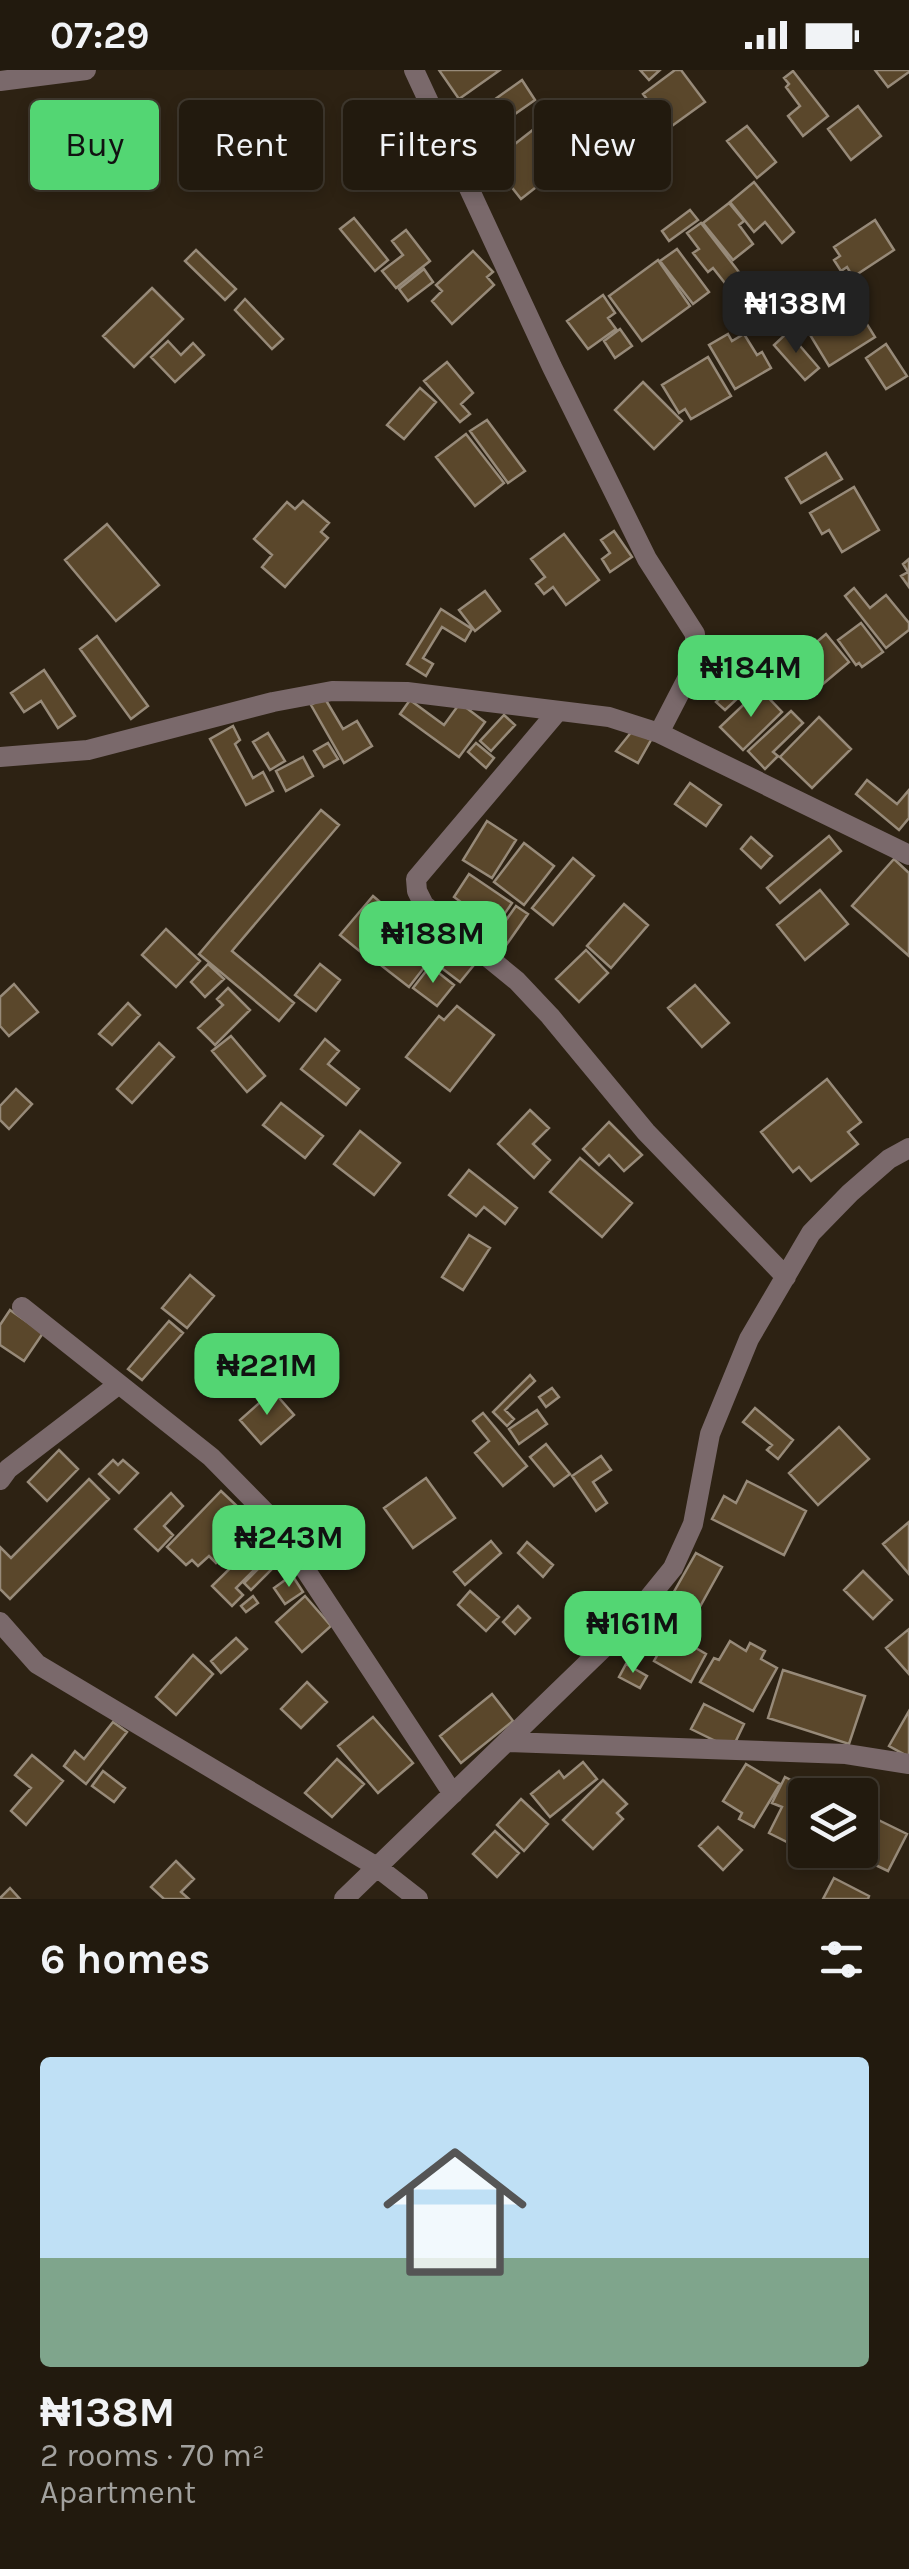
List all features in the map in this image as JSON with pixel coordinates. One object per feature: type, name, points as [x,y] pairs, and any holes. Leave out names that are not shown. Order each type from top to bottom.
[{"type":"street","points":[[0,81],[86,70]]},
{"type":"street","points":[[414,70],[630,524],[696,634],[688,674],[659,733]]},
{"type":"street","points":[[0,757],[88,750],[332,690],[407,692],[608,718],[659,733],[909,855]]},
{"type":"street","points":[[558,711],[416,879],[417,891],[424,904],[517,981],[646,1132],[786,1277]]},
{"type":"street","points":[[344,1899],[625,1626],[674,1568],[692,1524],[710,1434],[749,1340],[812,1233],[889,1159],[909,1148]]},
{"type":"street","points":[[22,1308],[211,1457],[272,1520],[453,1794]]},
{"type":"street","points":[[0,1480],[120,1384]]},
{"type":"street","points":[[0,1622],[37,1664],[377,1867],[418,1899]]},
{"type":"street","points":[[506,1742],[846,1754],[909,1764]]},
{"type":"building","points":[[439,70],[500,70],[459,99]]},
{"type":"building","points":[[640,70],[660,70],[649,80]]},
{"type":"building","points":[[675,70],[681,70],[705,102],[671,127],[671,100],[648,100],[643,94]]},
{"type":"building","points":[[875,70],[909,70],[909,72],[888,87]]},
{"type":"building","points":[[793,71],[828,116],[803,136],[788,116],[800,106],[784,78]]},
{"type":"building","points":[[522,80],[535,100],[514,115],[514,100],[494,100]]},
{"type":"building","points":[[858,106],[881,136],[851,160],[828,129]]},
{"type":"building","points":[[747,126],[776,162],[757,178],[727,141]]},
{"type":"building","points":[[534,129],[534,189],[521,199],[514,190],[514,145]]},
{"type":"building","points":[[754,182],[794,232],[782,243],[765,222],[754,232],[730,202]]},
{"type":"building","points":[[729,203],[744,221],[739,225],[753,244],[733,260],[703,223]]},
{"type":"building","points":[[690,210],[698,220],[669,241],[662,231]]},
{"type":"building","points":[[354,218],[388,260],[375,271],[340,229]]},
{"type":"building","points":[[875,220],[894,250],[853,277],[847,267],[841,271],[834,260],[840,256],[834,247]]},
{"type":"building","points":[[701,223],[742,276],[728,287],[713,268],[708,272],[693,253],[699,249],[687,233]]},
{"type":"building","points":[[406,230],[430,261],[396,288],[382,271],[403,255],[392,241]]},
{"type":"building","points":[[677,249],[709,292],[693,304],[660,261]]},
{"type":"building","points":[[196,250],[236,289],[225,300],[185,261]]},
{"type":"building","points":[[473,251],[493,272],[487,277],[494,285],[452,324],[432,301],[442,291],[436,285]]},
{"type":"building","points":[[658,260],[690,306],[642,341],[609,296]]},
{"type":"building","points":[[424,269],[433,282],[408,301],[399,289]]},
{"type":"building","points":[[152,288],[183,319],[134,367],[103,336]]},
{"type":"building","points":[[847,292],[875,337],[829,366],[801,320]]},
{"type":"building","points":[[603,295],[615,313],[608,318],[616,329],[588,349],[567,321]]},
{"type":"building","points":[[245,299],[283,339],[272,349],[235,310]]},
{"type":"building","points":[[620,329],[632,346],[615,358],[604,341]]},
{"type":"building","points":[[788,332],[819,368],[805,380],[774,345]]},
{"type":"building","points":[[728,334],[732,341],[744,334],[771,368],[735,389],[709,345]]},
{"type":"building","points":[[168,341],[181,355],[193,343],[204,355],[175,382],[151,357]]},
{"type":"building","points":[[886,344],[907,376],[886,389],[866,358]]},
{"type":"building","points":[[708,357],[731,396],[691,419],[685,409],[679,413],[662,385]]},
{"type":"building","points":[[447,362],[473,393],[461,404],[470,414],[460,422],[424,381]]},
{"type":"building","points":[[643,382],[682,421],[654,449],[615,410]]},
{"type":"building","points":[[420,388],[436,402],[404,439],[387,425]]},
{"type":"building","points":[[487,420],[525,471],[508,483],[470,431]]},
{"type":"building","points":[[466,434],[504,483],[475,506],[436,457]]},
{"type":"building","points":[[826,453],[842,479],[801,503],[786,478]]},
{"type":"building","points":[[854,487],[879,530],[842,552],[829,530],[822,534],[810,513]]},
{"type":"building","points":[[303,501],[329,523],[321,532],[328,538],[285,587],[262,567],[272,555],[254,539],[287,502],[295,509]]},
{"type":"building","points":[[107,524],[159,585],[116,621],[65,560]]},
{"type":"building","points":[[614,531],[632,557],[610,572],[602,559],[610,553],[601,540]]},
{"type":"building","points":[[564,534],[599,580],[566,605],[553,587],[544,594],[536,584],[545,577],[531,559]]},
{"type":"building","points":[[909,559],[909,587],[901,576],[908,572],[903,564]]},
{"type":"building","points":[[854,588],[870,608],[886,595],[909,623],[909,630],[886,648],[845,596]]},
{"type":"building","points":[[485,591],[500,611],[475,631],[459,610]]},
{"type":"building","points":[[441,609],[472,629],[465,641],[442,627],[423,658],[433,664],[426,676],[407,664]]},
{"type":"building","points":[[861,623],[883,652],[862,667],[856,665],[838,640]]},
{"type":"building","points":[[826,634],[849,662],[817,689],[785,652],[797,641],[806,651]]},
{"type":"building","points":[[97,636],[148,706],[131,719],[80,649]]},
{"type":"building","points":[[44,670],[75,716],[58,728],[41,701],[24,712],[11,693]]},
{"type":"building","points":[[745,674],[755,684],[742,697],[732,686]]},
{"type":"building","points":[[730,688],[739,697],[725,710],[716,702]]},
{"type":"building","points":[[760,689],[782,712],[743,750],[720,727]]},
{"type":"building","points":[[324,697],[343,729],[357,721],[372,746],[344,763],[311,705]]},
{"type":"building","points":[[410,700],[444,725],[460,703],[485,722],[459,757],[400,714]]},
{"type":"building","points":[[791,711],[803,723],[773,752],[778,756],[765,769],[748,751]]},
{"type":"building","points":[[504,715],[515,725],[491,751],[480,741]]},
{"type":"building","points":[[819,717],[851,749],[812,788],[780,757]]},
{"type":"building","points":[[233,726],[240,740],[235,744],[253,778],[263,772],[273,791],[246,805],[210,739]]},
{"type":"building","points":[[633,730],[651,740],[638,763],[616,751]]},
{"type":"building","points":[[268,733],[285,761],[270,770],[253,742]]},
{"type":"building","points":[[328,743],[338,759],[324,767],[314,751]]},
{"type":"building","points":[[476,743],[494,758],[486,768],[468,752]]},
{"type":"building","points":[[303,757],[313,776],[286,791],[276,771]]},
{"type":"building","points":[[867,780],[897,804],[909,790],[909,818],[899,830],[856,794]]},
{"type":"building","points":[[690,783],[721,805],[706,826],[675,804]]},
{"type":"building","points":[[321,810],[339,825],[232,951],[294,1003],[279,1021],[199,954]]},
{"type":"building","points":[[487,821],[516,840],[492,878],[463,860]]},
{"type":"building","points":[[829,836],[841,851],[780,903],[767,888]]},
{"type":"building","points":[[751,837],[772,856],[761,868],[741,849]]},
{"type":"building","points":[[524,843],[554,866],[524,905],[494,882]]},
{"type":"building","points":[[573,858],[594,876],[553,925],[532,908]]},
{"type":"building","points":[[894,859],[909,873],[909,956],[852,906]]},
{"type":"building","points":[[469,874],[512,903],[490,935],[460,913],[465,905],[454,897]]},
{"type":"building","points":[[820,890],[848,924],[805,960],[777,925]]},
{"type":"building","points":[[373,896],[394,914],[362,953],[340,935]]},
{"type":"building","points":[[624,904],[648,925],[611,968],[587,946]]},
{"type":"building","points":[[516,906],[528,914],[502,951],[490,943]]},
{"type":"building","points":[[440,923],[452,932],[436,952],[413,934],[419,926],[430,935]]},
{"type":"building","points":[[166,929],[200,961],[176,987],[142,955]]},
{"type":"building","points":[[406,935],[433,956],[409,987],[382,966]]},
{"type":"building","points":[[457,943],[478,960],[460,982],[439,966]]},
{"type":"building","points":[[586,950],[608,973],[579,1002],[556,979]]},
{"type":"building","points":[[208,964],[224,979],[205,997],[191,982]]},
{"type":"building","points":[[320,964],[340,980],[316,1011],[295,995]]},
{"type":"building","points":[[430,966],[454,985],[437,1006],[413,988]]},
{"type":"building","points":[[14,984],[38,1012],[9,1036],[0,1026],[0,997]]},
{"type":"building","points":[[695,985],[729,1023],[702,1047],[668,1008]]},
{"type":"building","points":[[228,988],[250,1010],[215,1045],[198,1028],[223,1005],[217,999]]},
{"type":"building","points":[[128,1003],[140,1015],[112,1045],[99,1034]]},
{"type":"building","points":[[457,1006],[494,1035],[450,1091],[406,1057],[439,1016],[444,1020]]},
{"type":"building","points":[[231,1036],[265,1076],[247,1092],[212,1051]]},
{"type":"building","points":[[325,1039],[339,1051],[328,1064],[359,1089],[346,1105],[301,1069]]},
{"type":"building","points":[[159,1043],[174,1057],[132,1103],[117,1089]]},
{"type":"building","points":[[827,1079],[861,1122],[848,1132],[858,1144],[811,1181],[799,1167],[793,1172],[761,1132]]},
{"type":"building","points":[[16,1089],[32,1104],[9,1129],[0,1120],[0,1106]]},
{"type":"building","points":[[281,1103],[323,1136],[305,1158],[263,1125]]},
{"type":"building","points":[[530,1110],[549,1128],[533,1144],[550,1160],[534,1178],[498,1144]]},
{"type":"building","points":[[609,1122],[642,1155],[624,1171],[609,1155],[599,1165],[583,1149]]},
{"type":"building","points":[[360,1131],[400,1163],[374,1195],[334,1164]]},
{"type":"building","points":[[580,1158],[632,1203],[602,1237],[550,1192]]},
{"type":"building","points":[[469,1170],[517,1208],[505,1224],[484,1207],[476,1216],[449,1195]]},
{"type":"building","points":[[469,1235],[490,1248],[463,1290],[442,1277]]},
{"type":"building","points":[[190,1275],[214,1296],[187,1328],[162,1308]]},
{"type":"building","points":[[10,1310],[43,1333],[24,1361],[0,1345],[0,1325]]},
{"type":"building","points":[[169,1321],[183,1333],[142,1380],[128,1369]]},
{"type":"building","points":[[530,1375],[535,1381],[505,1410],[514,1419],[507,1426],[493,1412]]},
{"type":"building","points":[[552,1388],[559,1397],[546,1407],[539,1397]]},
{"type":"building","points":[[273,1391],[294,1415],[261,1444],[240,1420]]},
{"type":"building","points":[[755,1408],[793,1440],[778,1459],[767,1450],[772,1445],[743,1422]]},
{"type":"building","points":[[537,1410],[547,1424],[519,1444],[509,1429]]},
{"type":"building","points":[[483,1413],[527,1466],[503,1486],[475,1453],[489,1441],[473,1421]]},
{"type":"building","points":[[839,1427],[869,1459],[818,1505],[789,1473]]},
{"type":"building","points":[[546,1444],[570,1474],[554,1486],[530,1457]]},
{"type":"building","points":[[59,1450],[78,1469],[47,1501],[28,1482]]},
{"type":"building","points":[[601,1456],[611,1470],[593,1482],[607,1503],[596,1511],[572,1476]]},
{"type":"building","points":[[113,1460],[118,1465],[123,1460],[138,1473],[119,1493],[99,1474]]},
{"type":"building","points":[[426,1478],[455,1518],[413,1548],[384,1508]]},
{"type":"building","points":[[89,1479],[109,1499],[10,1599],[0,1589],[0,1547],[11,1558]]},
{"type":"building","points":[[747,1481],[806,1511],[784,1555],[712,1519],[724,1496],[736,1503]]},
{"type":"building","points":[[221,1491],[239,1508],[236,1511],[245,1520],[234,1531],[241,1538],[216,1563],[209,1556],[198,1566],[192,1560],[186,1565],[167,1547]]},
{"type":"building","points":[[171,1493],[183,1506],[164,1526],[173,1535],[158,1551],[135,1529]]},
{"type":"building","points":[[909,1522],[909,1574],[883,1544]]},
{"type":"building","points":[[268,1531],[280,1544],[236,1588],[243,1595],[232,1606],[212,1586]]},
{"type":"building","points":[[491,1541],[501,1553],[465,1585],[454,1572]]},
{"type":"building","points":[[527,1542],[553,1565],[543,1577],[518,1553]]},
{"type":"building","points":[[696,1553],[722,1567],[697,1612],[671,1597]]},
{"type":"building","points":[[265,1562],[272,1569],[251,1590],[244,1583]]},
{"type":"building","points":[[863,1571],[892,1600],[873,1619],[844,1590]]},
{"type":"building","points":[[292,1575],[303,1592],[285,1604],[274,1588]]},
{"type":"building","points":[[470,1591],[499,1617],[486,1631],[458,1605]]},
{"type":"building","points":[[253,1596],[258,1603],[246,1612],[241,1606]]},
{"type":"building","points":[[305,1596],[331,1626],[302,1652],[276,1622]]},
{"type":"building","points":[[518,1606],[530,1618],[515,1634],[503,1622]]},
{"type":"building","points":[[909,1629],[909,1674],[886,1648]]},
{"type":"building","points":[[670,1633],[706,1654],[691,1682],[654,1661]]},
{"type":"building","points":[[236,1638],[247,1649],[221,1673],[211,1661]]},
{"type":"building","points":[[730,1641],[746,1651],[750,1643],[765,1651],[761,1659],[777,1668],[753,1711],[700,1682]]},
{"type":"building","points":[[193,1655],[213,1674],[176,1715],[156,1697]]},
{"type":"building","points":[[626,1664],[647,1676],[640,1688],[619,1677]]},
{"type":"building","points":[[783,1670],[865,1696],[849,1744],[768,1718]]},
{"type":"building","points":[[307,1682],[327,1702],[301,1728],[281,1709]]},
{"type":"building","points":[[492,1694],[513,1721],[461,1763],[440,1736]]},
{"type":"building","points":[[704,1704],[744,1724],[732,1749],[691,1729]]},
{"type":"building","points":[[909,1711],[909,1757],[889,1746]]},
{"type":"building","points":[[373,1717],[413,1763],[378,1793],[338,1746]]},
{"type":"building","points":[[113,1722],[127,1732],[86,1784],[64,1766],[75,1751],[84,1759]]},
{"type":"building","points":[[32,1755],[63,1781],[26,1825],[11,1811],[31,1788],[15,1775]]},
{"type":"building","points":[[337,1759],[364,1784],[332,1817],[305,1793]]},
{"type":"building","points":[[583,1762],[597,1779],[550,1817],[531,1794],[559,1771],[564,1778]]},
{"type":"building","points":[[746,1764],[780,1784],[754,1827],[739,1819],[742,1813],[723,1801]]},
{"type":"building","points":[[103,1771],[125,1788],[114,1802],[92,1786]]},
{"type":"building","points":[[785,1777],[788,1779],[788,1842],[769,1833],[782,1807],[772,1803]]},
{"type":"building","points":[[603,1780],[627,1804],[617,1813],[623,1819],[593,1849],[563,1820]]},
{"type":"building","points":[[521,1799],[548,1824],[524,1851],[497,1825]]},
{"type":"building","points":[[878,1820],[907,1834],[888,1871],[878,1866]]},
{"type":"building","points":[[718,1827],[742,1850],[723,1870],[699,1846]]},
{"type":"building","points":[[495,1831],[519,1853],[497,1877],[473,1854]]},
{"type":"building","points":[[176,1861],[194,1879],[181,1892],[189,1899],[164,1899],[151,1887]]},
{"type":"building","points":[[834,1878],[869,1896],[868,1899],[823,1899]]},
{"type":"building","points":[[10,1888],[20,1899],[0,1899],[0,1898]]}]
